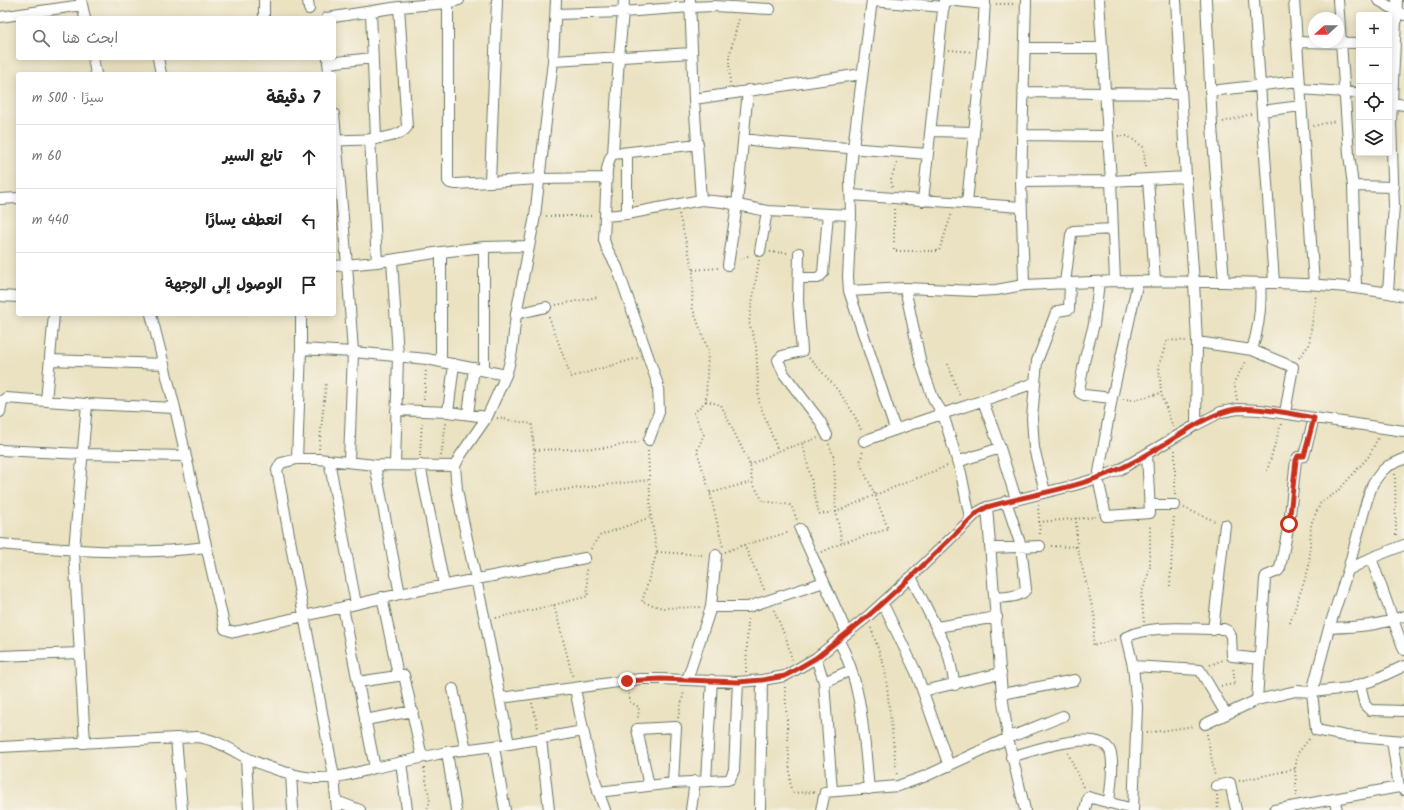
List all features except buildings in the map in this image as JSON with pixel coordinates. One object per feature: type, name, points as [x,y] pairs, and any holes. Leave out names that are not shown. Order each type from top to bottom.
[{"type":"street","points":[[264,0],[264,16]]},
{"type":"street","points":[[336,17],[458,0]]},
{"type":"street","points":[[490,182],[497,0]]},
{"type":"street","points":[[509,744],[485,620],[457,490],[455,466],[487,417],[506,376],[512,351],[516,314],[535,216],[552,61],[556,0]]},
{"type":"street","points":[[624,0],[613,154],[608,163],[606,178],[604,240],[616,267],[658,385],[659,412],[648,440]]},
{"type":"street","points":[[1098,0],[1106,94],[1115,281]]},
{"type":"street","points":[[1176,0],[1197,342],[1196,425]]},
{"type":"street","points":[[1206,0],[1212,126],[1224,282]]},
{"type":"street","points":[[1254,0],[1274,282]]},
{"type":"street","points":[[1294,0],[1314,284]]},
{"type":"street","points":[[1338,0],[1339,12]]},
{"type":"street","points":[[1378,0],[1399,8],[1392,45]]},
{"type":"street","points":[[895,429],[849,291],[848,277],[852,148],[872,1],[985,2],[982,53],[968,203]]},
{"type":"street","points":[[0,17],[82,2],[85,16]]},
{"type":"street","points":[[443,2],[448,180],[453,184],[606,178]]},
{"type":"street","points":[[923,200],[945,2]]},
{"type":"street","points":[[1024,286],[1021,182],[1026,2]]},
{"type":"street","points":[[556,14],[623,12],[690,3],[714,3],[741,7],[754,4],[770,9]]},
{"type":"street","points":[[690,3],[694,99],[701,200]]},
{"type":"street","points":[[349,461],[352,352],[347,265],[336,141],[373,139],[400,134],[404,132],[407,127],[399,7]]},
{"type":"street","points":[[371,12],[377,262]]},
{"type":"street","points":[[1296,42],[1308,42]]},
{"type":"street","points":[[1344,42],[1356,43]]},
{"type":"street","points":[[1025,48],[1102,48]]},
{"type":"street","points":[[1342,48],[1344,92],[1353,186],[1356,287]]},
{"type":"street","points":[[1391,84],[1392,48]]},
{"type":"street","points":[[552,61],[692,53]]},
{"type":"street","points":[[336,60],[372,58]]},
{"type":"street","points":[[93,60],[96,72]]},
{"type":"street","points":[[158,60],[161,72]]},
{"type":"street","points":[[328,60],[329,72]]},
{"type":"street","points":[[694,99],[862,74]]},
{"type":"street","points":[[1210,91],[1260,86],[1299,85],[1356,93]]},
{"type":"street","points":[[728,265],[737,205],[748,90]]},
{"type":"street","points":[[1023,92],[1181,94]]},
{"type":"street","points":[[1392,99],[1404,105]]},
{"type":"street","points":[[1262,111],[1301,106]]},
{"type":"street","points":[[1388,292],[1399,207],[1394,187],[1391,120]]},
{"type":"street","points":[[931,131],[974,132]]},
{"type":"street","points":[[1022,135],[1108,136]]},
{"type":"street","points":[[744,139],[928,154]]},
{"type":"street","points":[[613,154],[698,144]]},
{"type":"street","points":[[627,153],[627,214]]},
{"type":"street","points":[[1021,182],[1111,181],[1186,177]]},
{"type":"street","points":[[1148,179],[1154,281]]},
{"type":"street","points":[[1353,186],[1394,187]]},
{"type":"street","points":[[851,195],[1021,207]]},
{"type":"street","points":[[0,199],[16,198]]},
{"type":"street","points":[[605,216],[627,214],[701,200],[712,200],[767,211],[851,215]]},
{"type":"street","points":[[760,251],[767,211]]},
{"type":"street","points":[[799,278],[818,278],[824,273],[828,214]]},
{"type":"street","points":[[1041,493],[1038,466],[1032,436],[1034,383],[1037,361],[1056,315],[1058,311],[1069,309],[1067,283],[1071,235],[1073,231],[1113,229]]},
{"type":"street","points":[[336,266],[377,262],[484,247],[529,246]]},
{"type":"street","points":[[468,414],[479,369],[484,247]]},
{"type":"street","points":[[441,252],[441,361]]},
{"type":"street","points":[[799,253],[798,301],[802,351],[779,358],[778,360],[784,374],[820,421],[827,435]]},
{"type":"street","points":[[392,260],[398,356],[395,465]]},
{"type":"street","points":[[849,291],[905,288],[976,291],[1024,286],[1115,281],[1274,282],[1356,287],[1404,296]]},
{"type":"street","points":[[1138,281],[1112,398],[1098,478],[1106,516],[1175,505]]},
{"type":"street","points":[[1099,282],[1094,324],[1085,358],[1079,390],[1080,393],[1084,395],[1112,398]]},
{"type":"street","points":[[1252,350],[1257,335],[1261,311],[1260,283]]},
{"type":"street","points":[[905,288],[921,364],[933,398],[942,414],[957,462],[970,518]]},
{"type":"street","points":[[0,296],[16,296]]},
{"type":"street","points":[[516,314],[546,307]]},
{"type":"street","points":[[46,401],[54,316]]},
{"type":"street","points":[[152,316],[175,408],[225,629],[234,632],[382,597],[585,558]]},
{"type":"street","points":[[297,459],[301,316]]},
{"type":"street","points":[[1197,342],[1252,350],[1293,367],[1285,413]]},
{"type":"street","points":[[301,349],[352,352],[441,361],[506,376]]},
{"type":"street","points":[[50,360],[164,364]]},
{"type":"street","points":[[448,412],[454,364]]},
{"type":"street","points":[[864,441],[895,429],[1034,383]]},
{"type":"street","points":[[0,412],[2,400],[6,398],[87,404],[175,408]]},
{"type":"street","points":[[983,401],[1016,499]]},
{"type":"street","points":[[85,743],[74,550],[87,404]]},
{"type":"street","points":[[500,698],[650,679],[742,682],[785,676],[816,658],[883,604],[970,518],[978,512],[987,507],[1006,501],[1098,478],[1119,470],[1221,412],[1238,409],[1285,413],[1404,431]]},
{"type":"street","points":[[396,410],[448,412],[487,417]]},
{"type":"street","points":[[1257,700],[1265,579],[1266,576],[1278,571],[1280,568],[1289,524],[1296,460],[1298,456],[1304,456],[1314,418]]},
{"type":"street","points":[[957,462],[1000,448]]},
{"type":"street","points":[[0,450],[83,454],[185,456]]},
{"type":"street","points":[[1147,454],[1150,509]]},
{"type":"street","points":[[360,810],[336,806],[334,777],[277,470],[281,463],[297,459],[318,458],[375,465],[455,466]]},
{"type":"street","points":[[329,460],[356,604]]},
{"type":"street","points":[[1400,461],[1382,471],[1373,483],[1348,570],[1329,628],[1312,692],[1316,730],[1346,736],[1404,740]]},
{"type":"street","points":[[375,465],[400,594]]},
{"type":"street","points":[[420,465],[444,586]]},
{"type":"street","points":[[995,598],[1020,594],[1024,592],[1026,586],[1021,546],[1006,501]]},
{"type":"street","points":[[987,507],[1002,694],[1011,756],[1025,810]]},
{"type":"street","points":[[1213,630],[1225,525]]},
{"type":"street","points":[[800,529],[847,633]]},
{"type":"street","points":[[0,544],[74,550],[168,551],[206,547]]},
{"type":"street","points":[[991,548],[1040,546]]},
{"type":"street","points":[[1348,570],[1371,558],[1400,546]]},
{"type":"street","points":[[687,680],[711,607],[716,555]]},
{"type":"street","points":[[1371,558],[1399,618],[1404,650]]},
{"type":"street","points":[[911,577],[937,627],[949,657],[956,685]]},
{"type":"street","points":[[711,607],[748,607],[824,582]]},
{"type":"street","points":[[382,597],[398,675]]},
{"type":"street","points":[[883,604],[916,672],[949,766]]},
{"type":"street","points":[[343,607],[375,768]]},
{"type":"street","points":[[937,627],[997,617]]},
{"type":"street","points":[[1329,628],[1357,627],[1399,618]]},
{"type":"street","points":[[1085,810],[1088,797],[1133,810],[1138,707],[1133,666],[1126,637],[1134,633],[1144,631],[1167,629],[1228,631],[1231,636],[1232,656],[1260,659]]},
{"type":"street","points":[[838,641],[846,654],[852,670],[861,718],[869,789]]},
{"type":"street","points":[[0,656],[80,653]]},
{"type":"street","points":[[816,658],[824,682],[829,792],[821,810]]},
{"type":"street","points":[[1133,666],[1200,670],[1226,714]]},
{"type":"street","points":[[1205,724],[1257,700],[1296,691],[1312,692],[1349,688],[1360,685],[1404,666]]},
{"type":"street","points":[[824,682],[852,670]]},
{"type":"street","points":[[923,691],[956,685],[1001,673]]},
{"type":"street","points":[[358,682],[398,675],[404,675],[406,677],[422,758]]},
{"type":"street","points":[[706,780],[712,680]]},
{"type":"street","points":[[760,810],[762,680]]},
{"type":"street","points":[[1002,694],[1075,680]]},
{"type":"street","points":[[598,792],[673,783],[727,780],[732,775],[734,770],[742,682]]},
{"type":"street","points":[[1360,685],[1365,705],[1370,710],[1404,711]]},
{"type":"street","points":[[575,688],[583,731],[598,792],[605,810]]},
{"type":"street","points":[[454,689],[466,750]]},
{"type":"street","points":[[365,720],[413,711]]},
{"type":"street","points":[[829,792],[898,786],[926,776],[1008,738],[1063,716]]},
{"type":"street","points":[[649,786],[637,729],[676,727],[673,783]]},
{"type":"street","points":[[0,747],[176,738],[205,738],[246,758],[291,773],[315,778],[334,777],[447,752],[494,747],[583,731]]},
{"type":"street","points":[[176,738],[182,810]]},
{"type":"street","points":[[541,739],[549,810]]},
{"type":"street","points":[[1274,810],[1402,788],[1392,740]]},
{"type":"street","points":[[1011,756],[1064,742],[1100,741],[1106,745],[1109,750],[1112,762],[1109,802]]},
{"type":"street","points":[[494,747],[504,810]]},
{"type":"street","points":[[447,752],[456,810]]},
{"type":"street","points":[[246,758],[250,810]]},
{"type":"street","points":[[401,762],[407,810]]},
{"type":"street","points":[[291,773],[293,810]]},
{"type":"street","points":[[691,810],[695,781]]},
{"type":"street","points":[[1216,786],[1230,783],[1236,810]]},
{"type":"street","points":[[1334,799],[1336,810]]},
{"type":"path","points":[[985,2],[1026,2]]},
{"type":"path","points":[[730,93],[730,57],[741,7]]},
{"type":"path","points":[[939,50],[982,53]]},
{"type":"path","points":[[1212,126],[1262,111]]},
{"type":"path","points":[[1303,128],[1347,119]]},
{"type":"path","points":[[1108,136],[1128,136],[1143,147],[1148,179]]},
{"type":"path","points":[[901,152],[891,179],[894,198],[894,252],[939,251],[956,202]]},
{"type":"path","points":[[676,205],[693,270],[692,307],[708,350],[706,400],[694,413],[704,434],[697,451],[710,493],[725,552],[800,529],[791,505],[763,501],[752,482],[750,465],[721,404],[706,400]]},
{"type":"path","points":[[535,216],[605,216]]},
{"type":"path","points":[[693,270],[726,268],[728,265],[760,251],[799,253]]},
{"type":"path","points":[[760,251],[748,322],[756,345],[760,402],[778,451]]},
{"type":"path","points":[[1293,367],[1308,346],[1316,295],[1314,284]]},
{"type":"path","points":[[598,297],[546,307],[571,377],[648,355]]},
{"type":"path","points":[[1170,586],[1175,505],[1175,438],[1172,422],[1161,393],[1159,365],[1167,340],[1197,342]]},
{"type":"path","points":[[1238,409],[1234,382],[1252,350]]},
{"type":"path","points":[[802,351],[832,381],[856,417],[864,441],[860,463],[875,495],[888,529],[842,543],[811,556]]},
{"type":"path","points":[[948,364],[964,407]]},
{"type":"path","points":[[318,458],[326,382]]},
{"type":"path","points":[[1112,398],[1134,400],[1161,393]]},
{"type":"path","points":[[440,465],[448,412]]},
{"type":"path","points":[[1267,471],[1285,413]]},
{"type":"path","points":[[487,417],[532,424],[537,493],[648,480]]},
{"type":"path","points":[[1290,623],[1309,567],[1311,524],[1321,502],[1337,492],[1369,456],[1382,428]]},
{"type":"path","points":[[750,465],[778,451],[827,435],[834,458],[836,512],[842,543]]},
{"type":"path","points":[[535,450],[603,448],[648,440],[648,480],[651,517],[657,552],[642,602],[663,608],[711,607]]},
{"type":"path","points":[[803,444],[819,514],[836,512],[957,462]]},
{"type":"path","points":[[1400,461],[1400,546]]},
{"type":"path","points":[[710,493],[752,482]]},
{"type":"path","points":[[1041,493],[1039,522],[1106,516]]},
{"type":"path","points":[[1175,505],[1225,525]]},
{"type":"path","points":[[1144,631],[1141,595],[1150,569],[1150,509]]},
{"type":"path","points":[[485,620],[588,596],[585,558],[598,536],[651,517]]},
{"type":"path","points":[[1076,518],[1077,547],[1094,618],[1093,646],[1126,637]]},
{"type":"path","points":[[744,545],[787,641],[796,670]]},
{"type":"path","points":[[1040,546],[1077,547]]},
{"type":"path","points":[[657,552],[716,555]]},
{"type":"path","points":[[554,605],[575,688]]},
{"type":"path","points":[[742,682],[748,607]]},
{"type":"path","points":[[867,617],[885,669],[898,786]]},
{"type":"path","points":[[1200,670],[1232,656],[1235,684],[1210,687]]},
{"type":"path","points":[[785,676],[791,793],[829,792]]},
{"type":"path","points":[[676,727],[687,680]]},
{"type":"path","points":[[627,681],[630,702],[639,707],[637,729]]},
{"type":"path","points":[[529,694],[541,739]]},
{"type":"path","points":[[1136,734],[1205,724],[1216,786]]},
{"type":"path","points":[[1299,806],[1295,769],[1298,753],[1316,730]]},
{"type":"path","points":[[1064,742],[1088,797]]},
{"type":"path","points":[[422,758],[430,801],[427,810]]},
{"type":"path","points":[[1230,783],[1295,769]]},
{"type":"route","points":[[627,681],[660,679],[738,682],[785,676],[816,658],[883,604],[970,518],[978,512],[987,507],[1006,501],[1075,485],[1119,470],[1221,412],[1238,409],[1260,410],[1314,418],[1304,456],[1298,456],[1296,460],[1289,524]]}]
